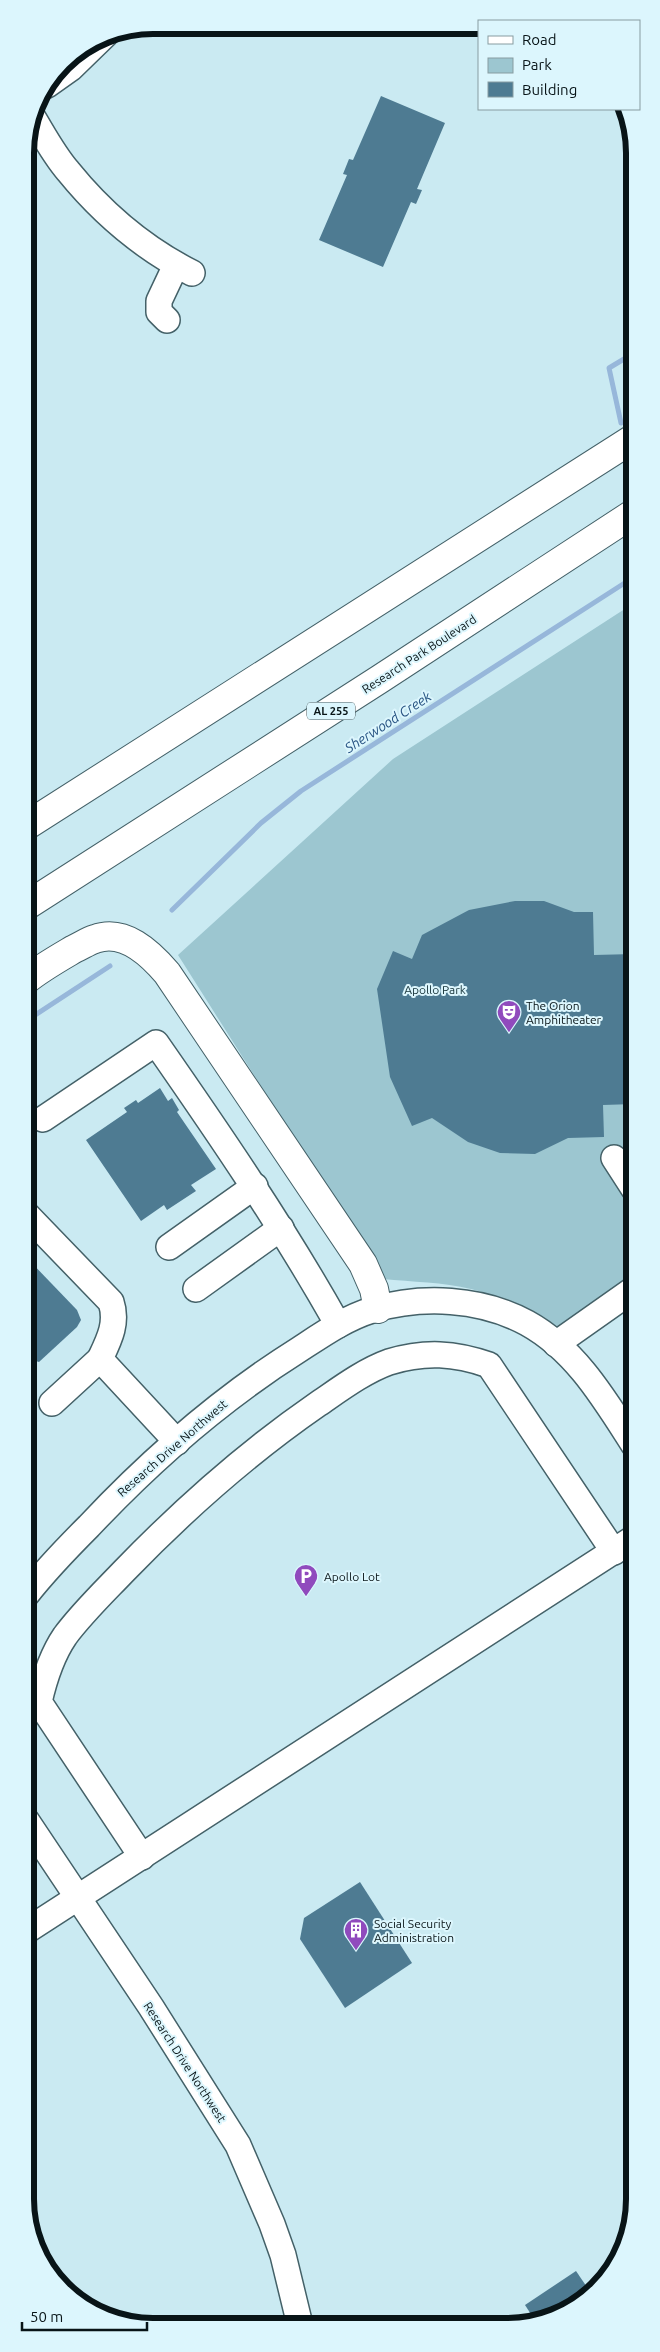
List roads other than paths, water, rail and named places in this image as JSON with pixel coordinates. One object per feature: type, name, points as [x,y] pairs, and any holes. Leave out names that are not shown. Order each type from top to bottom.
[{"type":"highway","points":[[34,821],[626,443]]},
{"type":"highway","name":"Research Park Boulevard","points":[[34,901],[372,685],[626,518]]},
{"type":"highway","points":[[34,974],[50,962],[96,938],[119,938],[151,954],[167,973],[362,1264],[374,1289],[378,1309]]},
{"type":"street","points":[[64,73],[84,56]]},
{"type":"street","points":[[38,124],[67,170],[110,217],[152,251],[184,269],[159,301],[159,312],[167,320]]},
{"type":"street","points":[[43,1119],[156,1043],[255,1186],[338,1325]]},
{"type":"street","points":[[614,1158],[626,1177]]},
{"type":"street","points":[[168,1247],[255,1186]]},
{"type":"street","points":[[34,1222],[111,1302],[115,1313],[112,1334],[100,1358],[52,1404]]},
{"type":"street","points":[[196,1289],[281,1228]]},
{"type":"street","points":[[556,1344],[626,1295]]},
{"type":"street","name":"Research Drive Northwest","points":[[34,1583],[116,1497],[176,1442],[227,1400],[271,1367],[338,1325],[378,1309],[421,1301],[456,1302],[485,1307],[527,1323],[556,1344],[586,1375],[626,1433]]},
{"type":"street","points":[[142,1857],[39,1702],[44,1678],[65,1636],[158,1536],[229,1471],[302,1415],[348,1383],[388,1362],[426,1354],[464,1356],[489,1365],[614,1552]]},
{"type":"street","points":[[100,1358],[176,1442]]},
{"type":"street","points":[[34,1925],[626,1544]]},
{"type":"street","name":"Research Drive Northwest","points":[[34,1832],[151,2007],[238,2145],[256,2183],[275,2232],[298,2318]]},
{"type":"waterway","name":"Sherwood Creek","points":[[621,423],[609,368],[626,358]]},
{"type":"waterway","name":"Sherwood Creek","points":[[172,910],[261,823],[301,791],[626,582]]},
{"type":"waterway","name":"Sherwood Creek","points":[[34,1016],[110,966]]},
{"type":"place","name":"The Orion Amphitheater","points":[[509,1033]]},
{"type":"place","name":"Apollo Lot","points":[[306,1597]]},
{"type":"place","name":"Social Security Administration","points":[[356,1951]]},
{"type":"park label","name":"Apollo Park","points":[[435,989]]}]
